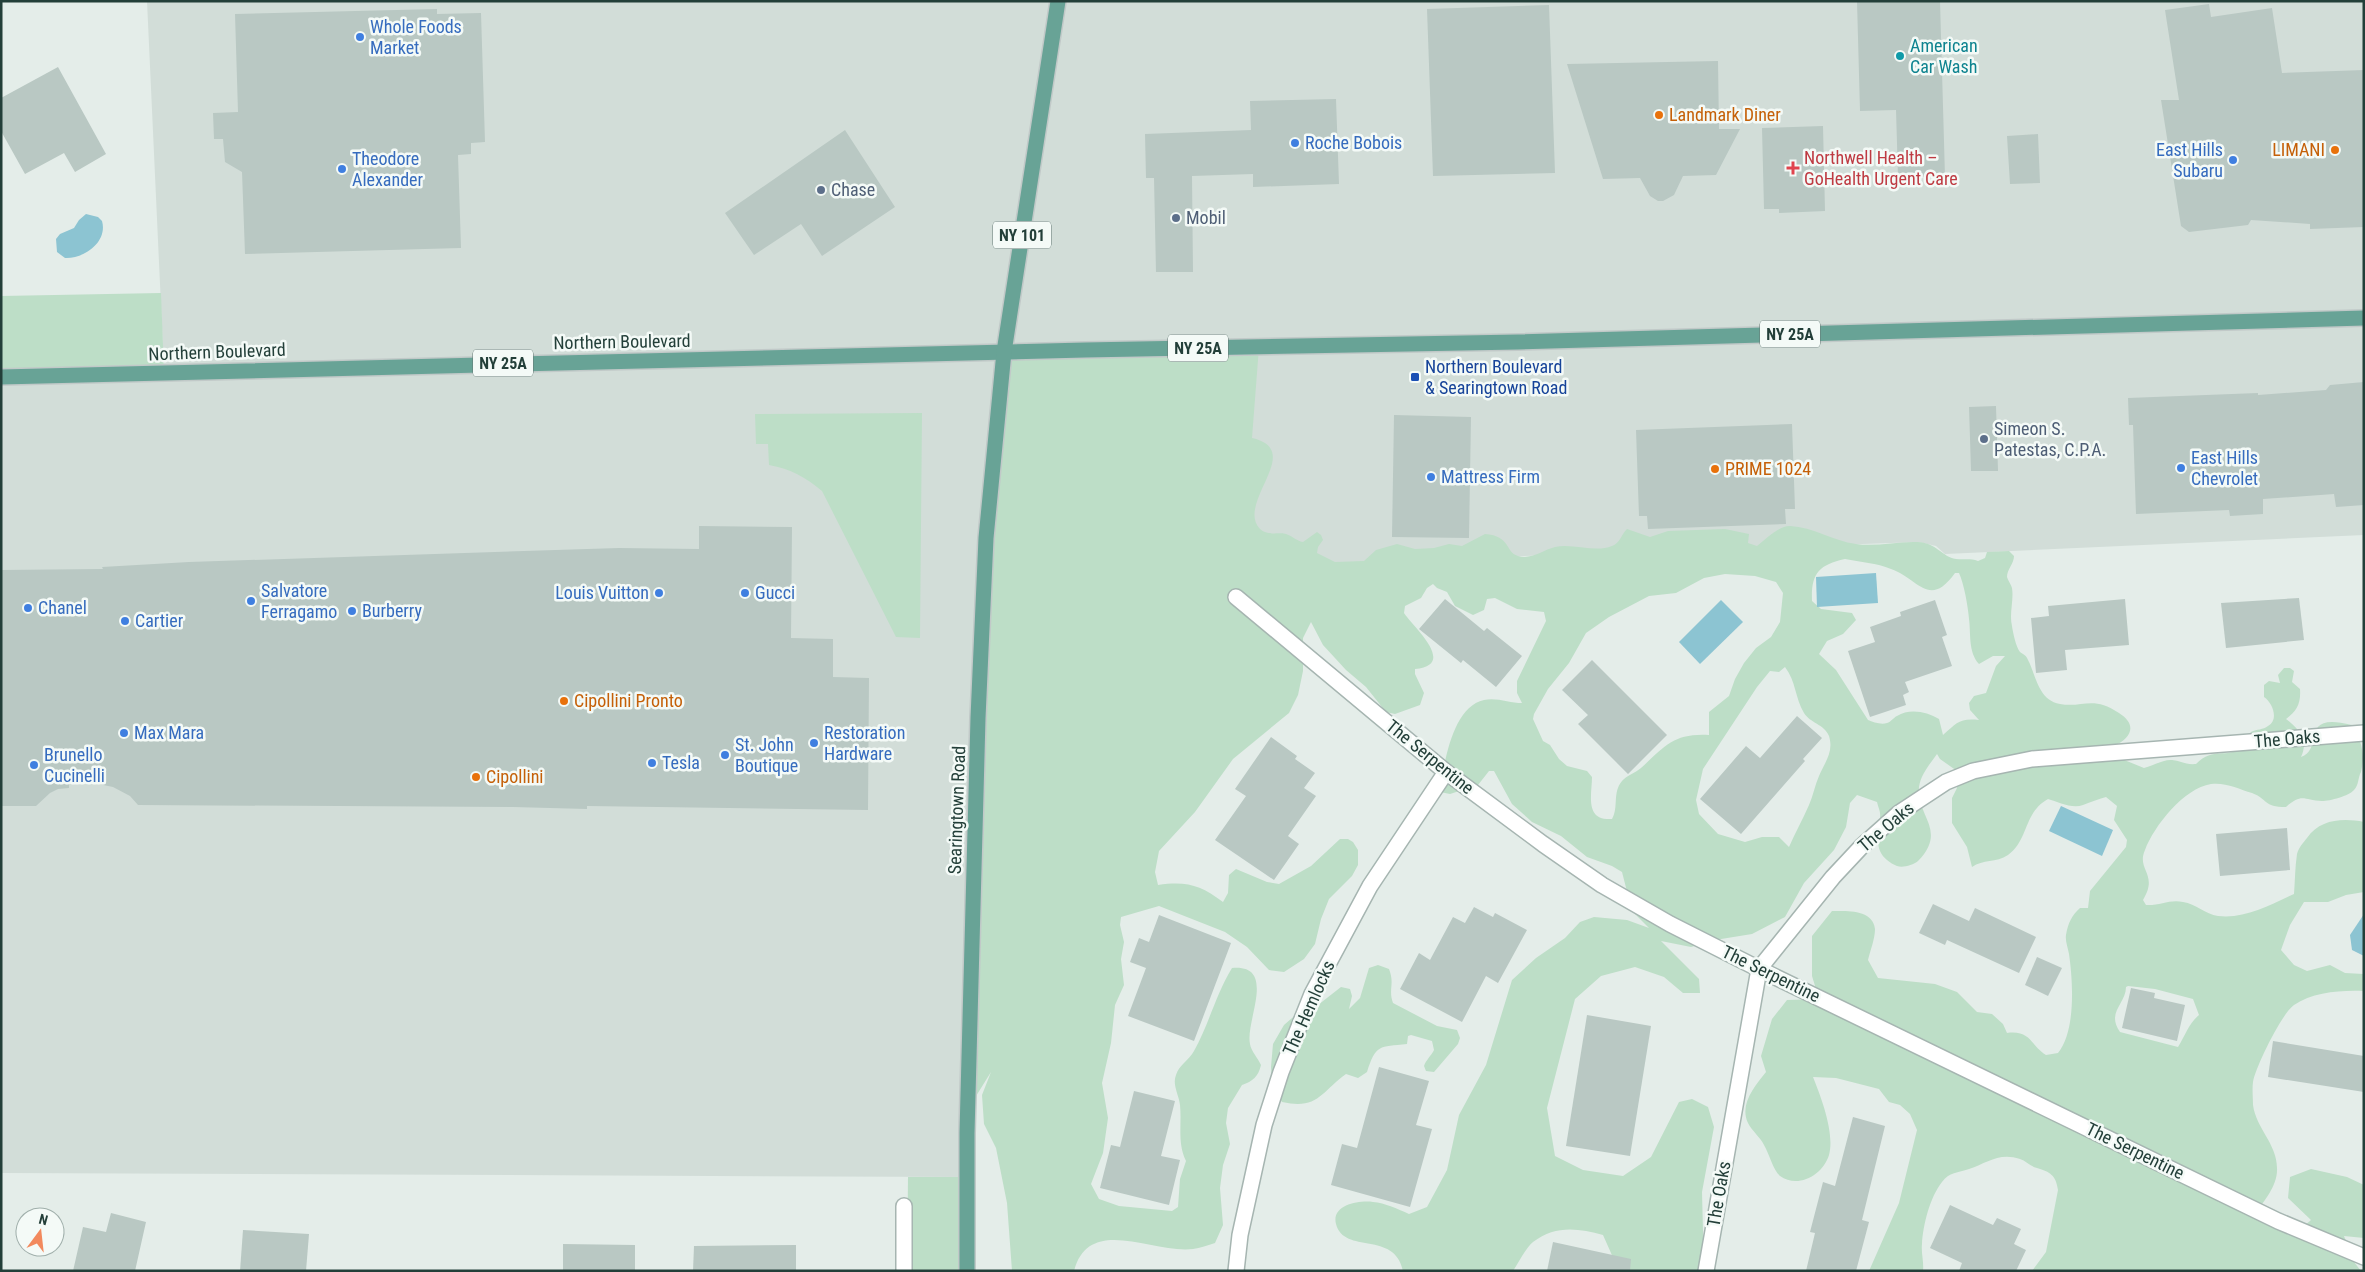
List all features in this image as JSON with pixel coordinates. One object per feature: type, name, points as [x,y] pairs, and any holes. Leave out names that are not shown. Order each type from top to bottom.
[{"type":"main road","name":"NY 101","points":[[1004,352],[1058,1]]},
{"type":"main road","name":"NY 25A","points":[[1004,352],[1508,342],[2364,318]]},
{"type":"main road","name":"Northern Boulevard","points":[[1,376],[1004,352]]},
{"type":"main road","name":"Searingtown Road","points":[[967,1271],[967,1133],[979,700],[986,538],[1004,352]]},
{"type":"street","name":"The Serpentine","points":[[1236,596],[1446,772],[1602,885],[1670,924],[1759,970],[2278,1221],[2364,1258]]},
{"type":"street","name":"The Oaks","points":[[1706,1271],[1759,970],[1833,877],[1862,846],[1899,813],[1946,782],[1973,771],[2032,759],[2364,733]]},
{"type":"street","name":"The Hemlocks","points":[[1236,1271],[1240,1235],[1264,1126],[1281,1072],[1312,994],[1370,886],[1446,772]]},
{"type":"street","points":[[904,1206],[904,1271]]},
{"type":"shaded area","points":[[147,1],[2364,1],[2364,535],[1945,554],[1936,546],[1919,542],[1303,564],[1004,352],[967,1177],[1,1173],[1,376],[164,371]]},
{"type":"green space","points":[[161,293],[164,371],[1,376],[1,296]]},
{"type":"green space","points":[[1259,347],[1252,438],[1267,444],[1273,454],[1272,465],[1256,506],[1255,518],[1260,529],[1263,531],[1286,534],[1298,541],[1303,542],[1317,532],[1323,540],[1318,547],[1317,553],[1335,562],[1364,561],[1376,550],[1397,544],[1415,549],[1434,548],[1449,544],[1462,546],[1485,534],[1499,538],[1514,554],[1523,557],[1562,546],[1605,548],[1617,543],[1627,529],[1650,537],[1668,531],[1725,529],[1749,534],[1748,543],[1757,546],[1777,530],[1790,526],[1807,529],[1856,544],[1925,543],[1956,559],[1978,561],[1985,558],[1987,552],[2009,551],[2014,556],[2007,577],[2012,588],[2011,621],[2014,636],[2020,652],[2027,658],[2042,692],[2053,702],[2060,704],[2095,703],[2119,713],[2129,722],[2130,731],[2125,739],[2114,746],[2112,755],[2144,768],[2169,760],[2196,764],[2209,755],[2230,753],[2240,748],[2251,732],[2264,728],[2273,720],[2274,712],[2270,703],[2264,697],[2264,685],[2269,681],[2280,683],[2278,675],[2284,668],[2290,668],[2294,671],[2292,682],[2300,689],[2300,694],[2299,703],[2293,713],[2286,719],[2299,731],[2303,740],[2304,745],[2301,757],[2308,753],[2318,727],[2324,723],[2335,722],[2352,725],[2363,753],[2361,772],[2356,788],[2348,794],[2334,799],[2316,801],[2304,798],[2292,802],[2286,807],[2279,807],[2269,804],[2257,795],[2227,785],[2211,784],[2201,787],[2171,809],[2149,840],[2143,857],[2143,863],[2149,884],[2143,900],[2146,905],[2174,901],[2183,902],[2218,916],[2238,915],[2267,907],[2294,894],[2297,854],[2301,845],[2312,832],[2318,827],[2333,821],[2364,822],[2364,892],[2346,895],[2328,902],[2304,902],[2290,925],[2281,950],[2294,965],[2307,971],[2330,965],[2345,973],[2364,974],[2364,991],[2346,991],[2318,995],[2294,1005],[2283,1018],[2270,1041],[2253,1082],[2255,1113],[2274,1151],[2277,1168],[2273,1187],[2254,1214],[2295,1234],[2311,1220],[2288,1198],[2290,1177],[2311,1169],[2347,1177],[2364,1185],[2364,1238],[2344,1236],[2354,1262],[2361,1271],[2032,1271],[2046,1252],[2058,1190],[2057,1185],[2049,1173],[2020,1159],[2006,1157],[1993,1159],[1951,1175],[1942,1182],[1934,1195],[1926,1220],[1922,1247],[1923,1271],[1869,1271],[1899,1203],[1917,1130],[1910,1114],[1900,1105],[1889,1102],[1879,1089],[1836,1078],[1813,1077],[1829,1126],[1830,1146],[1826,1162],[1816,1174],[1809,1178],[1794,1181],[1780,1176],[1773,1166],[1766,1148],[1748,1123],[1745,1109],[1753,1089],[1766,1072],[1761,1056],[1772,1019],[1787,1000],[1819,999],[1812,976],[1812,936],[1832,911],[1858,912],[1873,922],[1875,933],[1868,960],[1878,978],[1935,984],[1957,992],[1977,1012],[1992,1014],[2003,1024],[2007,1033],[2026,1036],[2046,1055],[2058,1053],[2064,1044],[2068,1032],[2072,1005],[2072,978],[2066,935],[2071,920],[2077,911],[2080,908],[2088,908],[2090,891],[2126,847],[2127,840],[2114,820],[2117,806],[2106,797],[2079,806],[2065,805],[2048,799],[2034,812],[2015,849],[1999,859],[1972,867],[1967,847],[1952,823],[1952,798],[1957,788],[1957,771],[1940,759],[1937,754],[1924,773],[1919,787],[1919,797],[1931,832],[1927,850],[1918,861],[1908,866],[1899,867],[1889,862],[1883,856],[1878,843],[1880,811],[1877,802],[1857,795],[1850,803],[1846,827],[1834,850],[1804,883],[1785,917],[1752,934],[1715,940],[1691,947],[1661,941],[1699,979],[1700,993],[1683,993],[1664,977],[1635,967],[1601,976],[1575,999],[1547,1108],[1555,1156],[1583,1170],[1623,1176],[1651,1157],[1679,1102],[1692,1099],[1708,1107],[1714,1127],[1702,1192],[1704,1271],[1619,1271],[1603,1235],[1576,1230],[1558,1230],[1533,1242],[1513,1271],[1403,1271],[1398,1258],[1390,1251],[1380,1246],[1349,1239],[1341,1233],[1336,1224],[1338,1212],[1347,1205],[1361,1202],[1378,1203],[1391,1206],[1409,1214],[1427,1207],[1447,1170],[1459,1115],[1486,1065],[1512,980],[1536,958],[1565,938],[1580,922],[1594,917],[1627,920],[1649,928],[1632,911],[1622,872],[1612,866],[1587,857],[1561,836],[1532,822],[1512,804],[1494,771],[1489,771],[1478,785],[1450,794],[1440,792],[1447,752],[1457,725],[1464,713],[1473,705],[1484,700],[1493,699],[1522,703],[1517,693],[1517,681],[1546,621],[1544,612],[1517,609],[1495,598],[1487,599],[1484,610],[1473,615],[1455,606],[1447,592],[1433,584],[1427,588],[1421,598],[1405,606],[1404,613],[1423,636],[1433,653],[1433,661],[1427,666],[1415,669],[1415,674],[1424,693],[1420,705],[1395,714],[1386,712],[1366,687],[1346,670],[1323,645],[1311,622],[1303,638],[1303,671],[1298,695],[1289,713],[1233,759],[1195,812],[1159,851],[1155,872],[1158,885],[1185,884],[1193,886],[1200,888],[1223,902],[1228,893],[1229,875],[1236,869],[1267,882],[1279,884],[1311,866],[1340,839],[1348,839],[1353,842],[1358,850],[1358,865],[1352,876],[1329,899],[1321,919],[1315,944],[1304,959],[1284,972],[1269,970],[1247,947],[1225,932],[1159,906],[1121,917],[1120,925],[1124,942],[1121,959],[1124,985],[1115,1005],[1111,1043],[1102,1083],[1108,1118],[1103,1153],[1091,1184],[1099,1199],[1119,1206],[1172,1211],[1178,1207],[1180,1179],[1186,1161],[1181,1140],[1180,1105],[1175,1086],[1176,1075],[1179,1068],[1194,1051],[1221,988],[1232,968],[1246,969],[1254,975],[1257,984],[1250,1044],[1261,1065],[1257,1076],[1242,1085],[1228,1108],[1226,1123],[1230,1144],[1223,1165],[1220,1188],[1223,1225],[1215,1243],[1193,1249],[1177,1249],[1124,1240],[1108,1240],[1093,1244],[1082,1254],[1074,1271],[1012,1271],[1007,1203],[996,1148],[984,1124],[982,1095],[991,1072],[968,1109],[977,728],[1004,352]],"holes":[[[1845,559],[1886,567],[1931,590],[1938,589],[1946,584],[1955,573],[1959,573],[1966,595],[1971,642],[1975,659],[1979,664],[1993,656],[2005,656],[1996,666],[1986,693],[1974,696],[1969,703],[1970,710],[1979,720],[1959,722],[1943,735],[1939,719],[1929,714],[1907,712],[1885,724],[1868,720],[1836,670],[1819,654],[1827,641],[1843,634],[1856,620],[1852,613],[1821,609],[1812,601],[1815,577],[1822,568]],[[1725,574],[1755,576],[1776,582],[1783,593],[1780,622],[1771,637],[1756,648],[1744,663],[1735,679],[1729,696],[1709,712],[1709,735],[1687,736],[1664,747],[1641,768],[1622,781],[1617,790],[1612,819],[1597,816],[1593,811],[1591,798],[1592,777],[1587,771],[1567,766],[1559,759],[1550,745],[1543,741],[1533,719],[1534,714],[1548,689],[1569,663],[1586,633],[1609,617],[1649,596],[1676,593],[1704,578]],[[1785,667],[1789,672],[1804,713],[1827,732],[1830,742],[1828,757],[1809,805],[1789,847],[1779,837],[1762,837],[1745,842],[1718,834],[1699,814],[1696,800],[1703,769],[1757,687],[1770,671],[1779,672]],[[2126,987],[2155,989],[2193,999],[2199,1015],[2178,1047],[2120,1032],[2115,1019]]]},
{"type":"green space","points":[[922,413],[920,638],[896,637],[822,491],[797,474],[769,465],[768,444],[756,444],[755,414]]},
{"type":"green space","points":[[1378,965],[1389,969],[1393,1003],[1437,1026],[1457,1030],[1460,1038],[1458,1044],[1434,1072],[1426,1071],[1424,1066],[1434,1050],[1432,1041],[1411,1035],[1408,1036],[1407,1044],[1384,1047],[1376,1052],[1367,1072],[1358,1078],[1346,1074],[1318,1098],[1304,1104],[1282,1102],[1272,1086],[1271,1067],[1273,1044],[1284,1025],[1299,1012],[1318,1005],[1341,987],[1350,989],[1352,996],[1349,1009],[1360,998],[1369,968]]},
{"type":"green space","points":[[908,1177],[964,1177],[964,1271],[907,1271]]},
{"type":"water","points":[[86,214],[98,217],[102,221],[103,229],[101,236],[93,248],[87,252],[80,256],[65,258],[57,252],[56,239],[60,234],[74,228]]},
{"type":"water","points":[[1876,573],[1878,603],[1817,607],[1816,577]]},
{"type":"water","points":[[1721,600],[1743,622],[1700,664],[1679,642]]},
{"type":"water","points":[[2061,806],[2113,830],[2102,856],[2049,831]]},
{"type":"water","points":[[2364,914],[2364,956],[2352,950],[2350,935]]},
{"type":"building","name":"American Car Wash","points":[[1857,1],[1940,1],[1945,177],[1898,177],[1896,110],[1860,111]]},
{"type":"building","name":"East Hills Subaru","points":[[2209,4],[2211,17],[2272,8],[2282,73],[2364,70],[2364,227],[2310,229],[2310,224],[2251,220],[2248,225],[2189,232],[2181,226],[2161,100],[2179,100],[2165,10]]},
{"type":"building","points":[[1549,5],[1555,173],[1433,176],[1427,9]]},
{"type":"building","points":[[437,9],[437,14],[481,13],[485,142],[471,143],[471,154],[458,155],[461,248],[245,254],[242,172],[225,162],[223,139],[214,139],[213,113],[238,112],[235,14]]},
{"type":"building","name":"Landmark Diner","points":[[1718,61],[1719,129],[1740,129],[1716,175],[1683,176],[1674,195],[1663,201],[1658,201],[1650,196],[1640,178],[1603,179],[1567,64]]},
{"type":"building","points":[[58,67],[106,154],[75,172],[64,153],[25,174],[1,131],[1,98]]},
{"type":"building","points":[[1336,99],[1339,184],[1253,187],[1253,174],[1192,176],[1193,272],[1156,272],[1154,178],[1146,178],[1145,134],[1251,130],[1250,101]]},
{"type":"building","name":"Northwell Health – GoHealth Urgent Care","points":[[1823,126],[1825,211],[1779,213],[1779,209],[1764,209],[1762,128]]},
{"type":"building","name":"Chase","points":[[845,130],[895,207],[822,256],[801,224],[754,255],[725,213]]},
{"type":"building","points":[[2038,134],[2040,183],[2010,184],[2007,136]]},
{"type":"building","points":[[2364,382],[2364,505],[2336,507],[2334,494],[2263,499],[2263,514],[2230,516],[2229,510],[2136,514],[2133,425],[2129,425],[2128,398],[2258,393],[2258,395],[2326,390],[2330,385]]},
{"type":"building","name":"Simeon S. Patestas, C.P.A.","points":[[1996,406],[1998,471],[1971,471],[1969,407]]},
{"type":"building","name":"Mattress Firm","points":[[1394,415],[1471,417],[1469,538],[1392,537]]},
{"type":"building","name":"PRIME 1024","points":[[1792,424],[1795,509],[1785,509],[1786,524],[1648,529],[1647,516],[1639,516],[1636,430]]},
{"type":"building","points":[[699,526],[792,527],[791,638],[833,639],[833,677],[869,678],[868,810],[587,806],[587,809],[138,805],[130,796],[113,787],[69,778],[69,788],[58,789],[50,793],[36,806],[1,806],[1,570],[103,569],[102,567],[189,562],[619,548],[699,549]]},
{"type":"building","points":[[2299,598],[2304,640],[2226,648],[2221,603]]},
{"type":"building","points":[[1445,599],[1484,631],[1487,628],[1522,656],[1496,687],[1463,660],[1461,663],[1419,629]]},
{"type":"building","points":[[2125,599],[2129,645],[2065,650],[2067,670],[2036,673],[2031,618],[2049,616],[2048,606]]},
{"type":"building","points":[[1935,600],[1947,635],[1942,637],[1952,666],[1905,682],[1909,692],[1903,695],[1906,705],[1870,717],[1848,651],[1875,642],[1870,627],[1901,616],[1900,612]]},
{"type":"building","points":[[1592,660],[1667,735],[1628,774],[1578,724],[1588,715],[1562,690]]},
{"type":"building","points":[[1797,716],[1822,738],[1803,759],[1805,761],[1741,834],[1700,799],[1746,746],[1760,758]]},
{"type":"building","points":[[1271,737],[1297,756],[1295,759],[1315,773],[1304,788],[1316,796],[1288,836],[1299,844],[1274,880],[1215,840],[1246,796],[1235,789]]},
{"type":"building","points":[[2287,828],[2290,870],[2220,876],[2216,834]]},
{"type":"building","points":[[1933,904],[1969,921],[1975,908],[2036,937],[2019,973],[1947,940],[1945,945],[1919,933]]},
{"type":"building","points":[[1474,907],[1493,917],[1495,913],[1527,930],[1498,983],[1486,976],[1462,1022],[1400,989],[1419,953],[1430,960],[1453,917],[1465,923]]},
{"type":"building","points":[[1159,915],[1231,943],[1194,1041],[1128,1016],[1146,968],[1130,962],[1139,938],[1149,942]]},
{"type":"building","points":[[2037,957],[2062,968],[2048,996],[2025,985]]},
{"type":"building","points":[[2131,988],[2155,993],[2154,998],[2185,1005],[2177,1041],[2122,1028]]},
{"type":"building","points":[[1587,1015],[1651,1026],[1630,1156],[1566,1146]]},
{"type":"building","points":[[2273,1041],[2364,1056],[2364,1092],[2268,1077]]},
{"type":"building","points":[[1379,1067],[1429,1081],[1416,1125],[1432,1129],[1410,1207],[1331,1185],[1342,1144],[1357,1148]]},
{"type":"building","points":[[1134,1091],[1175,1101],[1161,1156],[1180,1160],[1169,1205],[1100,1188],[1111,1145],[1120,1147]]},
{"type":"building","points":[[1853,1117],[1885,1126],[1862,1220],[1869,1222],[1856,1271],[1806,1271],[1815,1233],[1810,1232],[1823,1182],[1835,1186]]},
{"type":"building","points":[[1950,1205],[1993,1225],[1997,1218],[2021,1229],[2014,1244],[2026,1250],[2016,1271],[1959,1271],[1962,1263],[1930,1248]]},
{"type":"building","points":[[111,1213],[146,1222],[135,1271],[73,1271],[83,1227],[106,1232]]},
{"type":"building","points":[[243,1230],[309,1234],[306,1271],[240,1271]]},
{"type":"building","points":[[1553,1242],[1631,1259],[1630,1271],[1547,1271]]},
{"type":"building","points":[[563,1244],[635,1245],[635,1271],[563,1271]]},
{"type":"building","points":[[796,1245],[796,1271],[693,1271],[694,1246]]},
{"type":"place","name":"Whole Foods Market","points":[[360,37]]},
{"type":"place","name":"American Car Wash","points":[[1900,56]]},
{"type":"place","name":"Landmark Diner","points":[[1659,115]]},
{"type":"place","name":"Roche Bobois","points":[[1295,143]]},
{"type":"place","name":"LIMANI","points":[[2335,150]]},
{"type":"place","name":"East Hills Subaru","points":[[2233,160]]},
{"type":"place","name":"Northwell Health – GoHealth Urgent Care","points":[[1793,168]]},
{"type":"place","name":"Theodore Alexander","points":[[342,169]]},
{"type":"place","name":"Chase","points":[[821,190]]},
{"type":"place","name":"Mobil","points":[[1176,218]]},
{"type":"place","name":"Northern Boulevard & Searingtown Road","points":[[1415,377]]},
{"type":"place","name":"Simeon S. Patestas, C.P.A.","points":[[1984,439]]},
{"type":"place","name":"East Hills Chevrolet","points":[[2181,468]]},
{"type":"place","name":"PRIME 1024","points":[[1715,469]]},
{"type":"place","name":"Mattress Firm","points":[[1431,477]]},
{"type":"place","name":"Louis Vuitton","points":[[659,593]]},
{"type":"place","name":"Gucci","points":[[745,593]]},
{"type":"place","name":"Salvatore Ferragamo","points":[[251,601]]},
{"type":"place","name":"Chanel","points":[[28,608]]},
{"type":"place","name":"Burberry","points":[[352,611]]},
{"type":"place","name":"Cartier","points":[[125,621]]},
{"type":"place","name":"Cipollini Pronto","points":[[564,701]]},
{"type":"place","name":"Max Mara","points":[[124,733]]},
{"type":"place","name":"Restoration Hardware","points":[[814,743]]},
{"type":"place","name":"St. John Boutique","points":[[725,755]]},
{"type":"place","name":"Tesla","points":[[652,763]]},
{"type":"place","name":"Brunello Cucinelli","points":[[34,765]]},
{"type":"place","name":"Cipollini","points":[[476,777]]}]
